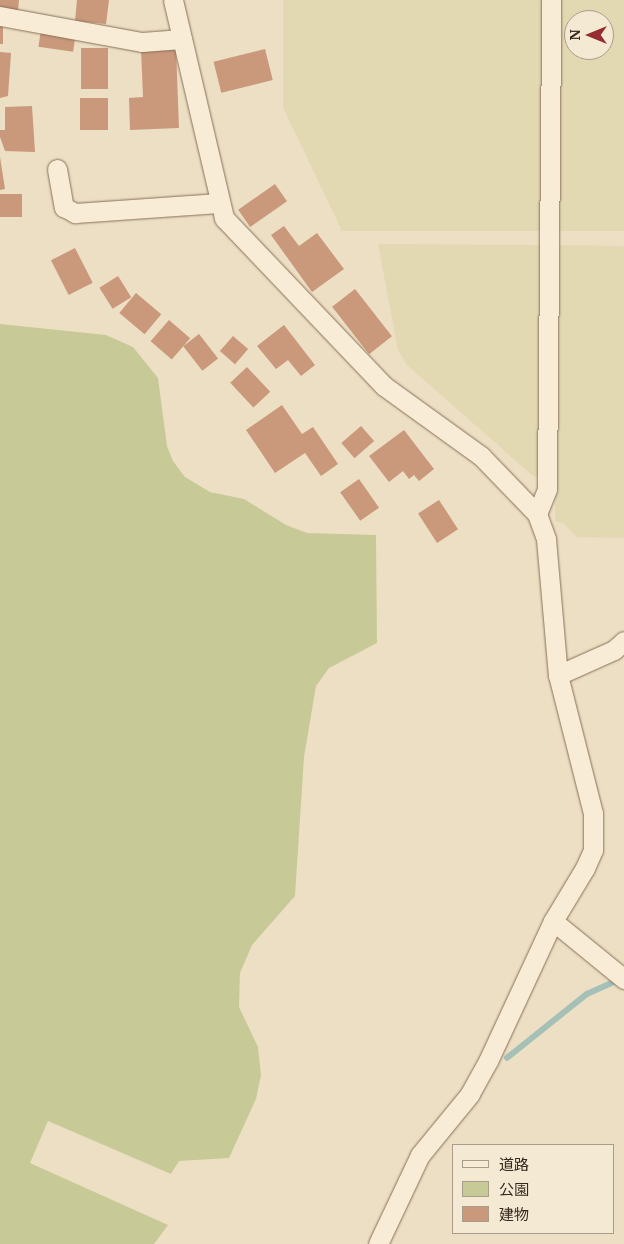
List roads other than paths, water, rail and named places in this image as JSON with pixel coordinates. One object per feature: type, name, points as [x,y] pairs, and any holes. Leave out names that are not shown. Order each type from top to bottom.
[{"type":"street","points":[[172,0],[203,120],[219,203],[224,218],[384,386],[481,456],[537,514],[546,539],[558,675],[596,834],[593,850],[553,921],[488,1061],[470,1094],[420,1155],[378,1244]]},
{"type":"street","points":[[537,514],[547,489],[552,0]]},
{"type":"street","points":[[0,16],[142,42],[182,39]]},
{"type":"street","points":[[58,169],[64,207],[76,213],[219,203]]},
{"type":"street","points":[[558,675],[614,650],[624,641]]},
{"type":"street","points":[[553,921],[624,979]]},
{"type":"waterway","points":[[507,1058],[587,994],[612,983]]}]
